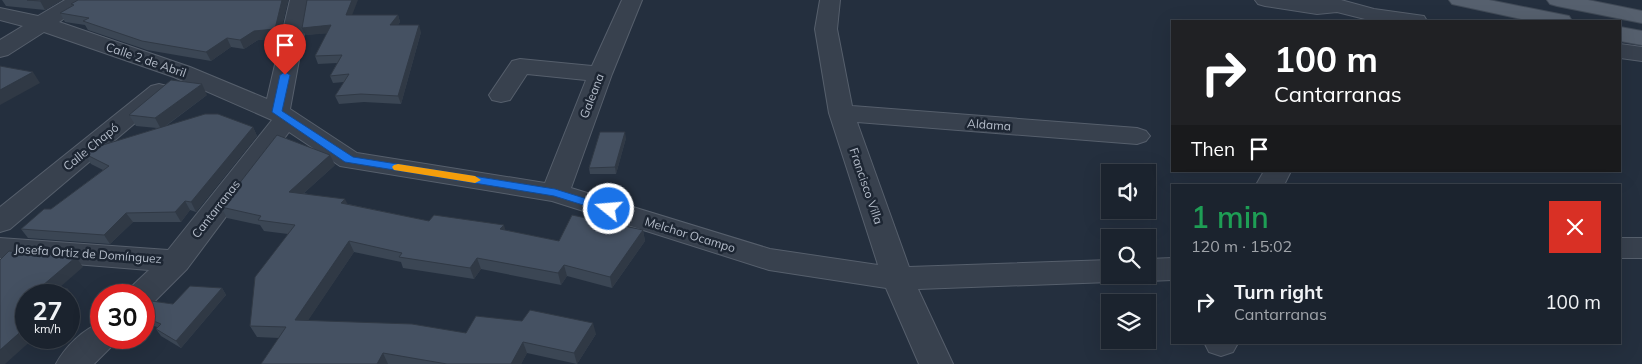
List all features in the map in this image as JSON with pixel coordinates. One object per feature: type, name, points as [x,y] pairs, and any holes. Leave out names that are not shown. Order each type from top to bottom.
[{"type":"main road","points":[[1459,0],[1556,20]]},
{"type":"main road","points":[[1557,0],[1642,17]]},
{"type":"main road","points":[[1621,34],[1642,38]]},
{"type":"street","points":[[0,50],[79,0]]},
{"type":"street","name":"Cantarranas","points":[[153,284],[176,261],[281,116],[300,0]]},
{"type":"street","name":"Galeana","points":[[555,193],[600,74],[632,0]]},
{"type":"street","name":"Francisco Villa","points":[[830,0],[826,29],[841,113],[898,279],[936,364]]},
{"type":"street","points":[[1265,0],[1317,8],[1327,3],[1371,18],[1401,20]]},
{"type":"street","name":"Calle 2 de Abril","points":[[0,14],[43,24],[182,72],[281,116]]},
{"type":"street","points":[[1621,50],[1642,54]]},
{"type":"street","points":[[501,94],[520,66],[600,74]]},
{"type":"street","name":"Calle Chapó","points":[[0,222],[182,72]]},
{"type":"street","name":"Aldama","points":[[841,113],[1136,136]]},
{"type":"street","name":"Melchor Ocampo","points":[[281,116],[349,160],[555,193],[769,259],[898,279],[1101,271]]},
{"type":"street","points":[[1271,184],[1277,172]]},
{"type":"street","name":"Josefa Ortiz de Domínguez","points":[[0,248],[176,261]]},
{"type":"street","points":[[1621,248],[1642,248]]},
{"type":"street","points":[[1156,270],[1171,269]]},
{"type":"street","points":[[73,364],[90,347]]},
{"type":"building","points":[[78,0],[282,0],[275,29],[254,31],[240,40],[227,38],[206,52],[142,41],[83,21],[89,18],[60,13],[74,5],[71,4]]},
{"type":"building","points":[[307,0],[352,0],[346,15],[398,15],[390,25],[419,25],[398,96],[361,94],[335,96],[349,74],[330,76],[342,55],[315,56],[331,25],[302,28]]},
{"type":"building","points":[[0,66],[33,72],[0,90]]},
{"type":"building","points":[[171,80],[202,84],[155,118],[129,115]]},
{"type":"building","points":[[205,114],[218,114],[253,127],[191,202],[185,201],[175,212],[126,213],[104,235],[21,229],[44,209],[51,209],[109,166],[85,154],[93,148]]},
{"type":"building","points":[[600,132],[625,132],[615,167],[589,168]]},
{"type":"building","points":[[277,135],[330,155],[289,192],[345,199],[341,203],[429,221],[434,215],[504,225],[500,229],[559,241],[572,215],[643,230],[610,277],[564,265],[558,273],[477,258],[470,268],[399,257],[402,253],[349,241],[295,320],[412,324],[466,333],[476,316],[522,321],[530,310],[593,323],[574,353],[523,342],[511,364],[447,364],[383,353],[377,364],[261,364],[286,327],[250,326],[255,277],[295,225],[258,220],[261,216],[221,207]]},
{"type":"building","points":[[9,251],[76,257],[44,284],[15,284],[15,337],[0,350],[0,260]]},
{"type":"building","points":[[190,286],[222,288],[176,341],[156,329],[161,324],[155,322],[155,302],[173,304]]},
{"type":"slow traffic","points":[[398,167],[475,180]]},
{"type":"route","points":[[285,75],[277,112],[349,160],[555,193],[609,209]]}]
